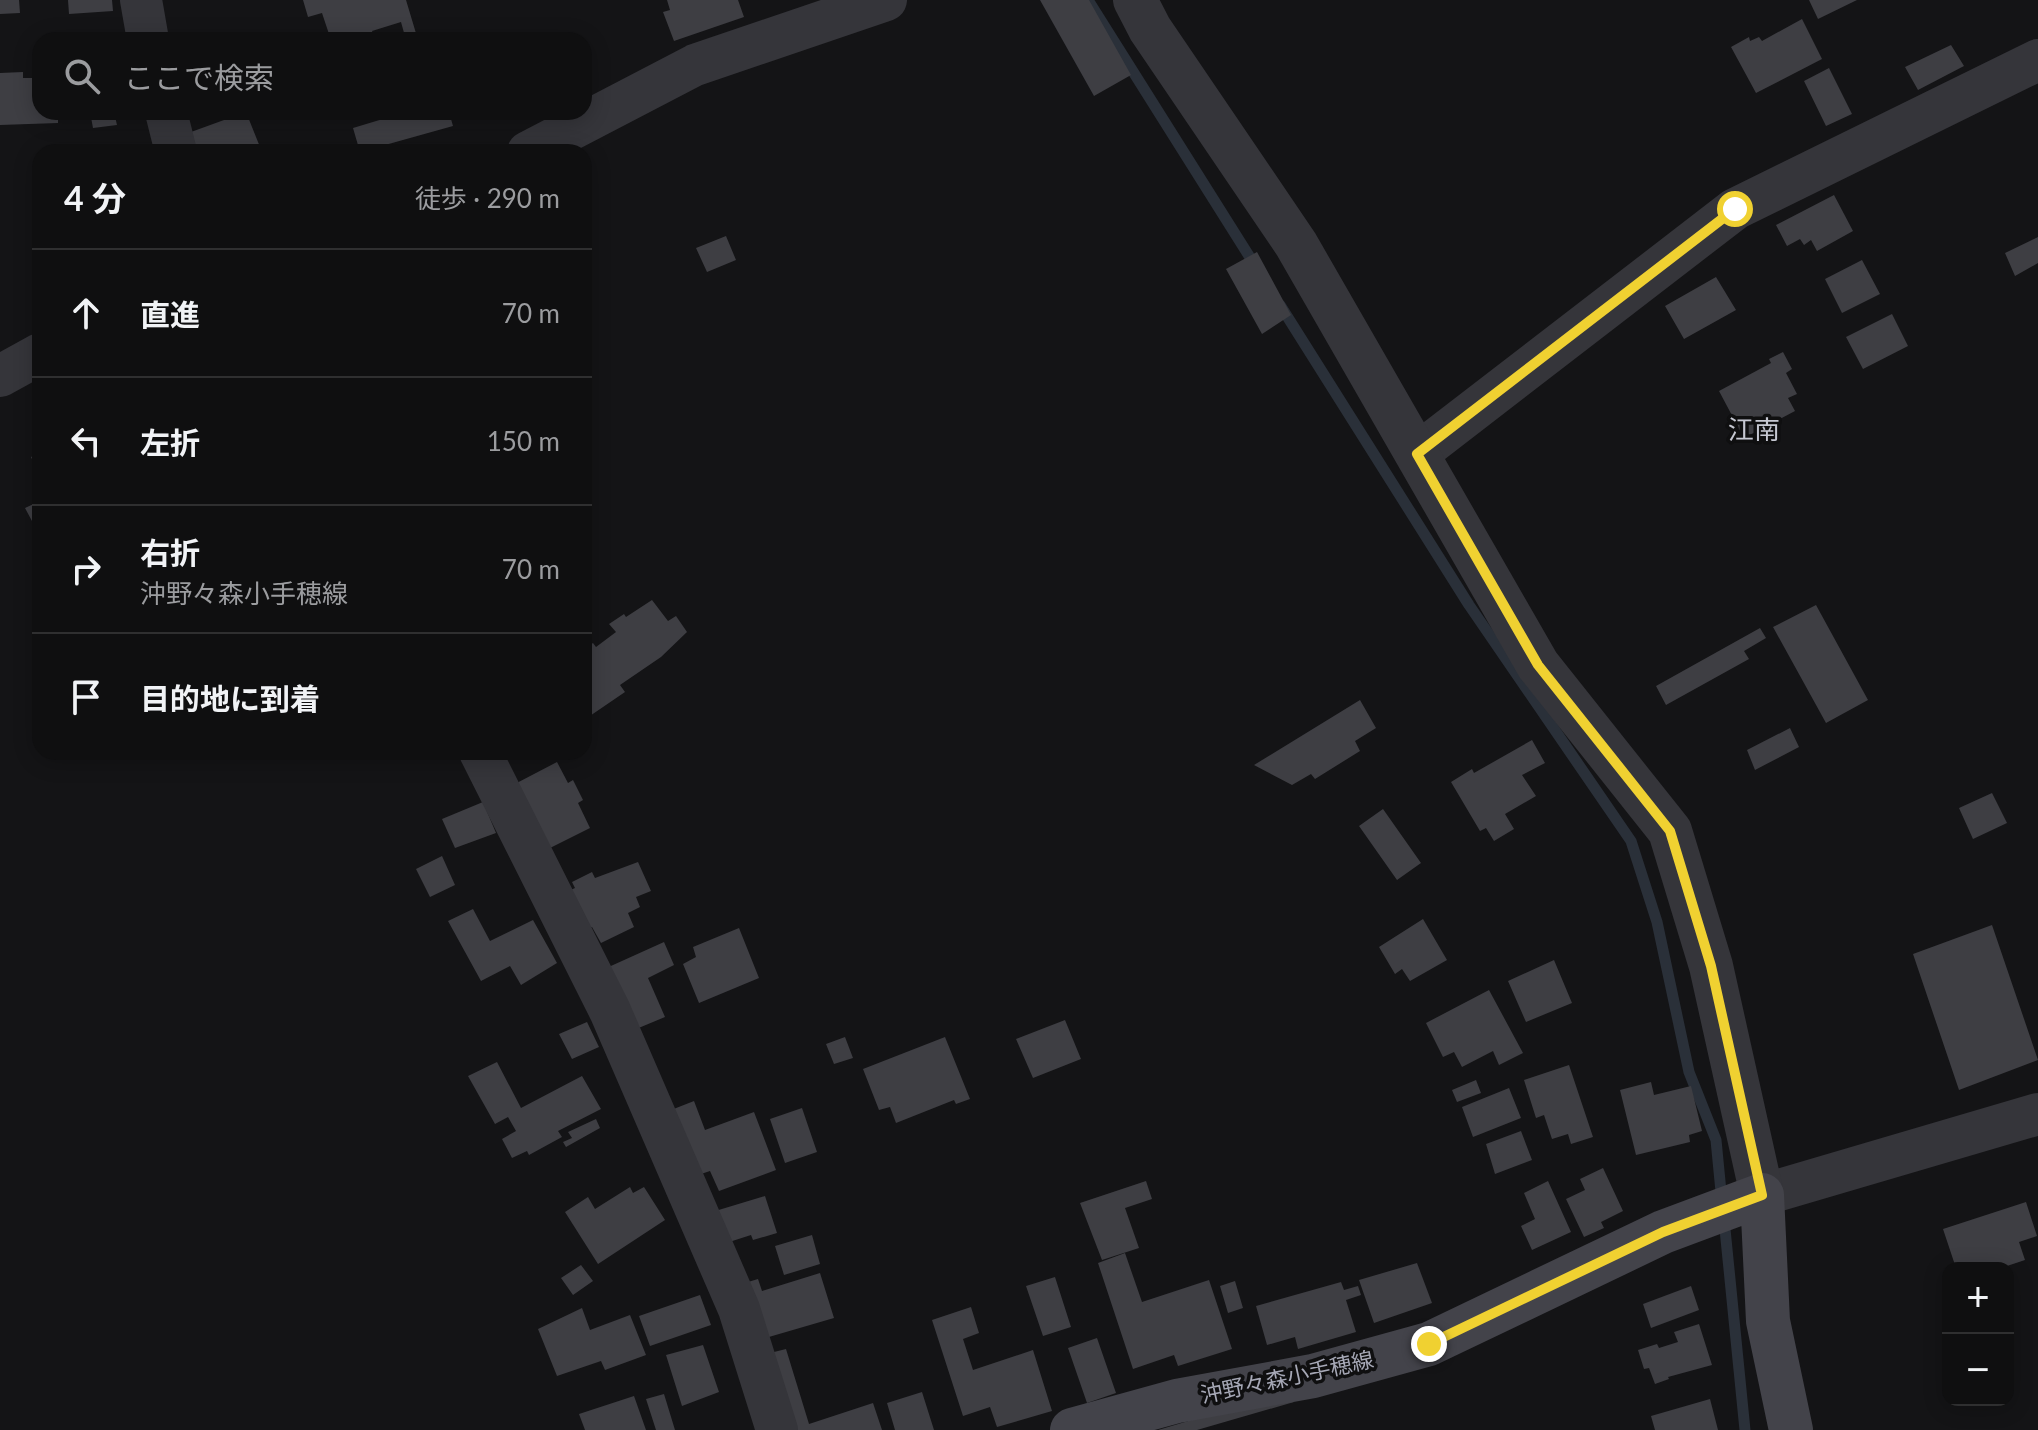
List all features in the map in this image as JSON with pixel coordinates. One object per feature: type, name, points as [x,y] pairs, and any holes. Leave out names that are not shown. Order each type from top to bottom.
[{"type":"main road","name":"沖野々森小手穂線","points":[[1072,1430],[1177,1401],[1313,1376],[1429,1344],[1663,1232],[1762,1195]]},
{"type":"main road","points":[[1762,1195],[1768,1321],[1791,1430]]},
{"type":"street","points":[[141,0],[147,32]]},
{"type":"street","points":[[592,119],[695,65],[886,0]]},
{"type":"street","points":[[1135,0],[1150,29],[1296,244],[1538,665],[1670,831],[1711,966],[1762,1195],[2038,1114]]},
{"type":"street","points":[[1417,454],[1735,209],[2038,60]]},
{"type":"street","points":[[168,120],[174,144]]},
{"type":"street","points":[[543,144],[589,120]]},
{"type":"street","points":[[0,376],[32,358]]},
{"type":"street","points":[[484,760],[610,1011],[739,1309],[777,1430]]},
{"type":"building","points":[[0,0],[19,0],[20,13],[0,14]]},
{"type":"building","points":[[68,0],[112,0],[113,11],[69,14]]},
{"type":"building","points":[[303,0],[406,0],[416,32],[404,32],[401,22],[372,32],[328,32],[322,13],[308,17]]},
{"type":"building","points":[[667,0],[738,0],[744,17],[674,41],[663,12],[670,10]]},
{"type":"building","points":[[1040,0],[1089,0],[1131,75],[1094,96]]},
{"type":"building","points":[[1809,0],[1857,0],[1818,19]]},
{"type":"building","points":[[1802,19],[1822,59],[1756,93],[1731,47],[1749,37],[1750,41],[1759,37],[1762,41]]},
{"type":"building","points":[[1951,45],[1964,66],[1918,90],[1905,67]]},
{"type":"building","points":[[1829,68],[1852,114],[1826,126],[1804,81]]},
{"type":"building","points":[[23,72],[23,78],[32,78],[32,120],[58,120],[58,123],[0,125],[0,73]]},
{"type":"building","points":[[92,120],[116,120],[117,125],[93,128]]},
{"type":"building","points":[[224,120],[249,120],[259,144],[195,144],[191,132]]},
{"type":"building","points":[[380,120],[451,120],[453,126],[389,144],[358,144],[353,128]]},
{"type":"building","points":[[1834,195],[1853,231],[1817,251],[1811,240],[1804,245],[1800,239],[1787,246],[1776,225]]},
{"type":"building","points":[[726,236],[736,260],[707,272],[696,248]]},
{"type":"building","points":[[2038,237],[2038,263],[2015,276],[2005,253]]},
{"type":"building","points":[[1257,252],[1291,315],[1262,334],[1226,269]]},
{"type":"building","points":[[1862,260],[1880,294],[1842,313],[1825,279]]},
{"type":"building","points":[[1716,277],[1736,310],[1684,339],[1665,306]]},
{"type":"building","points":[[1892,314],[1908,346],[1863,369],[1846,337]]},
{"type":"building","points":[[1783,352],[1792,369],[1786,373],[1797,394],[1788,398],[1795,411],[1744,438],[1719,391],[1771,363],[1769,359]]},
{"type":"building","points":[[32,505],[32,521],[25,508]]},
{"type":"building","points":[[652,600],[668,621],[676,616],[687,632],[661,657],[620,685],[625,692],[592,715],[592,644],[596,647],[616,632],[609,624],[624,614],[626,617]]},
{"type":"building","points":[[1816,605],[1868,700],[1826,723],[1773,627]]},
{"type":"building","points":[[1760,628],[1766,638],[1744,651],[1749,659],[1666,705],[1656,686]]},
{"type":"building","points":[[1360,700],[1376,728],[1355,741],[1360,751],[1315,779],[1311,774],[1292,785],[1254,765]]},
{"type":"building","points":[[1790,728],[1799,747],[1755,770],[1747,750]]},
{"type":"building","points":[[1532,740],[1545,763],[1522,775],[1536,796],[1505,814],[1514,829],[1494,841],[1486,828],[1480,831],[1451,782],[1472,769],[1474,773]]},
{"type":"building","points":[[557,762],[568,783],[573,780],[583,800],[578,803],[590,828],[542,852],[511,786]]},
{"type":"building","points":[[1992,793],[2007,823],[1973,839],[1959,808]]},
{"type":"building","points":[[483,802],[496,833],[455,848],[442,819]]},
{"type":"building","points":[[1383,809],[1421,863],[1397,880],[1359,826]]},
{"type":"building","points":[[442,856],[455,885],[430,897],[416,869]]},
{"type":"building","points":[[638,862],[651,891],[636,897],[640,907],[628,913],[634,927],[601,943],[592,927],[585,930],[566,892],[575,888],[572,882],[592,872],[595,878]]},
{"type":"building","points":[[473,909],[490,941],[533,920],[557,963],[521,985],[510,966],[481,981],[448,921]]},
{"type":"building","points":[[1423,919],[1447,960],[1410,981],[1402,969],[1395,974],[1379,947]]},
{"type":"building","points":[[1992,925],[2038,1060],[1959,1090],[1913,954]]},
{"type":"building","points":[[739,928],[759,978],[699,1003],[683,964],[696,957],[693,947]]},
{"type":"building","points":[[664,942],[674,965],[648,978],[665,1017],[629,1032],[602,970]]},
{"type":"building","points":[[1554,960],[1572,1003],[1526,1022],[1508,981]]},
{"type":"building","points":[[1489,990],[1523,1053],[1499,1065],[1493,1051],[1462,1067],[1454,1052],[1443,1057],[1426,1023]]},
{"type":"building","points":[[1065,1020],[1081,1059],[1033,1078],[1016,1039]]},
{"type":"building","points":[[587,1022],[599,1047],[572,1059],[559,1034]]},
{"type":"building","points":[[845,1037],[853,1058],[834,1064],[826,1044]]},
{"type":"building","points":[[945,1037],[970,1099],[956,1104],[954,1100],[896,1123],[890,1107],[879,1110],[863,1069]]},
{"type":"building","points":[[497,1062],[521,1108],[582,1076],[601,1109],[558,1131],[562,1137],[529,1155],[527,1151],[512,1158],[502,1139],[516,1131],[508,1117],[495,1124],[468,1076]]},
{"type":"building","points":[[1569,1065],[1593,1137],[1571,1144],[1568,1134],[1552,1139],[1544,1115],[1536,1118],[1524,1080]]},
{"type":"building","points":[[1476,1080],[1481,1093],[1457,1102],[1452,1090]]},
{"type":"building","points":[[1651,1082],[1654,1095],[1691,1086],[1702,1131],[1689,1135],[1690,1142],[1636,1155],[1620,1090]]},
{"type":"building","points":[[1509,1088],[1521,1118],[1473,1137],[1462,1107]]},
{"type":"building","points":[[694,1101],[705,1130],[754,1112],[776,1170],[719,1191],[710,1171],[692,1177],[666,1112]]},
{"type":"building","points":[[802,1108],[817,1152],[785,1163],[770,1119]]},
{"type":"building","points":[[596,1119],[600,1128],[566,1147],[563,1142],[572,1138],[568,1132]]},
{"type":"building","points":[[1521,1131],[1532,1160],[1495,1174],[1486,1144]]},
{"type":"building","points":[[1603,1168],[1623,1211],[1601,1222],[1604,1228],[1584,1237],[1566,1199],[1585,1190],[1580,1179]]},
{"type":"building","points":[[1146,1181],[1152,1199],[1125,1208],[1139,1248],[1102,1260],[1080,1203]]},
{"type":"building","points":[[1548,1181],[1571,1232],[1532,1250],[1521,1226],[1535,1219],[1524,1193]]},
{"type":"building","points":[[630,1187],[633,1193],[644,1187],[665,1220],[598,1264],[565,1212],[588,1197],[595,1209]]},
{"type":"building","points":[[765,1196],[777,1233],[753,1240],[751,1235],[723,1244],[712,1212]]},
{"type":"building","points":[[2026,1202],[2037,1236],[2019,1242],[2025,1260],[2014,1264],[1954,1262],[1943,1229]]},
{"type":"building","points":[[812,1235],[820,1264],[784,1275],[775,1246]]},
{"type":"building","points":[[1125,1253],[1142,1302],[1209,1280],[1232,1349],[1178,1366],[1174,1355],[1133,1369],[1098,1263]]},
{"type":"building","points":[[1417,1263],[1432,1303],[1374,1323],[1359,1280]]},
{"type":"building","points":[[581,1265],[593,1281],[573,1295],[561,1278]]},
{"type":"building","points":[[820,1273],[834,1318],[755,1341],[738,1285],[758,1279],[762,1291]]},
{"type":"building","points":[[1055,1277],[1071,1327],[1043,1336],[1026,1286]]},
{"type":"building","points":[[1235,1281],[1243,1308],[1228,1313],[1220,1286]]},
{"type":"building","points":[[1341,1282],[1344,1290],[1358,1286],[1361,1295],[1346,1300],[1356,1332],[1298,1349],[1295,1337],[1267,1345],[1256,1306]]},
{"type":"building","points":[[1691,1286],[1699,1310],[1651,1328],[1643,1304]]},
{"type":"building","points":[[700,1295],[711,1325],[650,1346],[639,1316]]},
{"type":"building","points":[[971,1307],[979,1333],[963,1339],[973,1370],[1033,1350],[1052,1411],[997,1427],[990,1407],[963,1416],[932,1320]]},
{"type":"building","points":[[582,1308],[590,1330],[630,1315],[646,1355],[605,1370],[601,1361],[557,1376],[538,1329]]},
{"type":"building","points":[[1699,1324],[1712,1365],[1668,1377],[1655,1384],[1649,1368],[1644,1369],[1638,1350],[1678,1342],[1674,1332]]},
{"type":"building","points":[[1097,1338],[1116,1393],[1087,1403],[1068,1348]]},
{"type":"building","points":[[703,1345],[719,1392],[682,1406],[666,1355]]},
{"type":"building","points":[[786,1349],[809,1424],[873,1403],[882,1430],[775,1430],[754,1357]]},
{"type":"building","points":[[1290,1391],[1294,1402],[1197,1430],[1158,1430]]},
{"type":"building","points":[[922,1392],[934,1430],[895,1430],[887,1403]]},
{"type":"building","points":[[664,1394],[675,1430],[656,1430],[646,1399]]},
{"type":"building","points":[[634,1396],[646,1430],[585,1430],[579,1414]]},
{"type":"building","points":[[1710,1399],[1718,1430],[1655,1430],[1651,1416]]},
{"type":"waterway","points":[[1088,0],[1256,267]]},
{"type":"waterway","points":[[1280,305],[1469,605],[1631,841],[1657,922],[1689,1072],[1716,1140],[1722,1202]]},
{"type":"waterway","points":[[1724,1219],[1745,1430]]},
{"type":"district","name":"江南","points":[[1754,430]]},
{"type":"route","points":[[1429,1344],[1663,1232],[1762,1195],[1711,966],[1670,831],[1538,665],[1417,454],[1735,209]]}]
